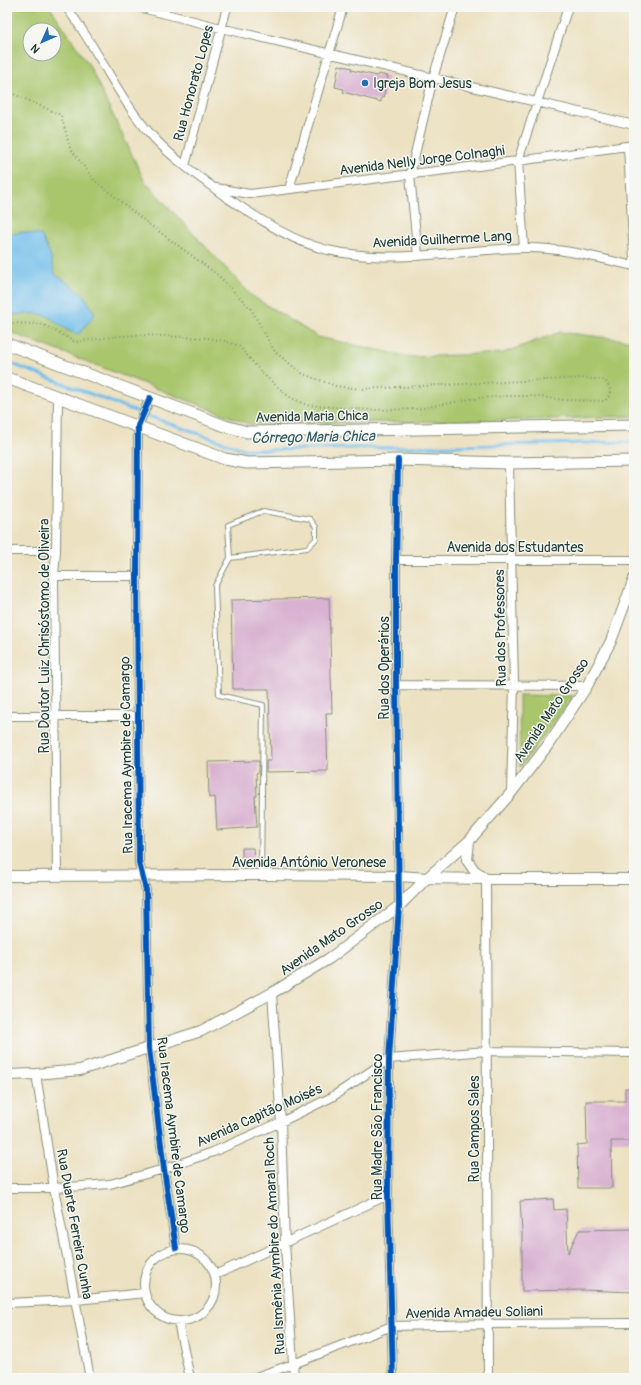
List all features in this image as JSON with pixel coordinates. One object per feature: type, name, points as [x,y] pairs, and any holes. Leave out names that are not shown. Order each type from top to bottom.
[{"type":"main road","name":"Avenida Maria Chica","points":[[7,344],[149,400],[247,432],[634,425]]},
{"type":"main road","points":[[7,378],[139,425],[225,459],[247,463],[398,460],[510,463],[634,460]]},
{"type":"street","name":"Avenida Guilherme Lang","points":[[66,7],[76,20],[125,101],[154,139],[185,166],[213,187],[254,216],[290,237],[328,250],[370,256],[418,256],[524,248],[563,250],[634,266]]},
{"type":"street","points":[[138,7],[221,28],[634,125]]},
{"type":"street","name":"Rua Honorato Lopes","points":[[185,166],[227,7]]},
{"type":"street","points":[[289,189],[343,7]]},
{"type":"street","points":[[418,256],[410,175],[433,78],[455,7]]},
{"type":"street","points":[[524,248],[518,162],[568,7]]},
{"type":"street","points":[[631,146],[634,259]]},
{"type":"street","name":"Avenida Nelly Jorge Colnaghi","points":[[213,187],[250,194],[518,162],[631,146]]},
{"type":"street","name":"Rua Doutor Luiz Chrisóstomo de Oliveira","points":[[57,876],[54,576],[56,551],[58,397]]},
{"type":"street","points":[[139,425],[149,400]]},
{"type":"street","name":"Rua Iracema Aymbire de Camargo","points":[[139,425],[137,576],[139,863],[146,890],[150,1048],[164,1169],[176,1248]]},
{"type":"street","name":"Rua dos Operários","points":[[398,460],[396,686],[399,876]]},
{"type":"street","name":"Rua dos Professores","points":[[510,463],[514,685],[511,793]]},
{"type":"street","points":[[7,551],[56,551]]},
{"type":"street","name":"Avenida dos Estudantes","points":[[396,560],[634,560]]},
{"type":"street","points":[[54,576],[137,576]]},
{"type":"street","name":"Avenida Mato Grosso","points":[[7,1075],[80,1070],[201,1031],[272,993],[330,958],[399,906],[427,878],[469,841],[511,793],[548,745],[587,686],[611,641],[634,579]]},
{"type":"street","points":[[396,686],[587,686]]},
{"type":"street","points":[[7,716],[138,716]]},
{"type":"street","points":[[469,841],[467,860],[474,870],[486,880]]},
{"type":"street","name":"Avenida Antônio Veronese","points":[[7,876],[261,875],[399,876],[486,880],[634,879]]},
{"type":"street","name":"Rua Madre São Francisco","points":[[392,1378],[388,1195],[389,1059],[399,906],[399,876]]},
{"type":"street","name":"Rua Campos Sales","points":[[486,880],[488,1378]]},
{"type":"street","name":"Rua Ismênia Aymbire do Amaral Roch","points":[[272,993],[281,1122],[285,1244],[294,1378]]},
{"type":"street","name":"Avenida Capitão Moisés","points":[[7,1188],[54,1188],[110,1184],[164,1169],[213,1152],[281,1122],[332,1097],[389,1059],[487,1051],[634,1053]]},
{"type":"street","name":"Rua Duarte Ferreira Cunha","points":[[36,1074],[54,1188],[90,1378]]},
{"type":"street","points":[[7,1303],[76,1300],[144,1293],[149,1305],[157,1314],[168,1320],[178,1322],[191,1320],[208,1309],[214,1298],[216,1285],[215,1275],[285,1244],[388,1195]]},
{"type":"street","name":"Rua Iracema Aymbire de Camargo","points":[[144,1293],[144,1277],[149,1265],[160,1254],[176,1248],[189,1250],[200,1255],[210,1264],[215,1275]]},
{"type":"street","points":[[178,1322],[190,1378]]},
{"type":"street","name":"Avenida Amadeu Soliani","points":[[253,1378],[392,1326],[634,1323]]},
{"type":"lane","points":[[230,558],[307,548],[316,539],[316,527],[310,519],[263,511],[228,525],[230,558],[215,586],[219,695],[263,705],[261,875]]},
{"type":"path","points":[[7,90],[61,115],[70,148],[94,180],[146,222],[218,275],[251,309],[275,352],[303,374],[336,386],[360,389],[584,378],[605,380],[611,389],[610,396],[605,401],[565,400],[531,396],[505,396],[471,399],[418,409],[370,410],[306,405],[288,396],[262,373],[239,346],[225,341],[207,338],[141,335],[119,336],[75,342],[40,324],[7,323]]},
{"type":"green space","points":[[7,7],[50,7],[60,22],[22,22],[22,62],[62,62],[62,25],[89,65],[145,182],[252,296],[318,337],[410,357],[503,353],[560,332],[634,341],[634,416],[524,420],[249,424],[7,331]]},
{"type":"green space","points":[[519,695],[574,696],[520,767]]},
{"type":"water","points":[[21,232],[41,235],[50,254],[55,274],[84,295],[95,314],[79,334],[65,329],[52,319],[43,315],[27,314],[7,316],[7,235]]},
{"type":"building","name":"Igreja Bom Jesus","points":[[339,65],[352,68],[351,70],[377,76],[378,74],[388,76],[381,102],[343,92],[344,89],[335,87]]},
{"type":"building","points":[[329,598],[332,713],[326,713],[328,771],[266,772],[266,761],[271,761],[269,689],[233,689],[231,600]]},
{"type":"building","points":[[259,761],[259,772],[256,773],[257,796],[255,796],[257,827],[217,830],[215,797],[209,798],[208,762]]},
{"type":"building","points":[[242,848],[253,848],[254,860],[242,861]]},
{"type":"building","points":[[625,1088],[634,1088],[634,1141],[611,1141],[612,1188],[578,1188],[577,1145],[587,1144],[586,1101],[625,1101]]},
{"type":"building","points":[[553,1199],[554,1210],[566,1209],[568,1253],[579,1230],[634,1229],[634,1292],[581,1290],[522,1291],[522,1231],[520,1201]]},
{"type":"waterway","name":"Córrego Maria Chica","points":[[7,362],[151,417],[243,449],[267,450],[634,442]]},
{"type":"cycle path","points":[[150,398],[138,426],[137,576],[139,863],[146,890],[149,1048],[164,1169],[176,1248]]},
{"type":"cycle path","points":[[393,1378],[388,1195],[389,1059],[399,906],[396,685],[398,460]]},
{"type":"place","name":"Igreja Bom Jesus","points":[[365,83]]}]
